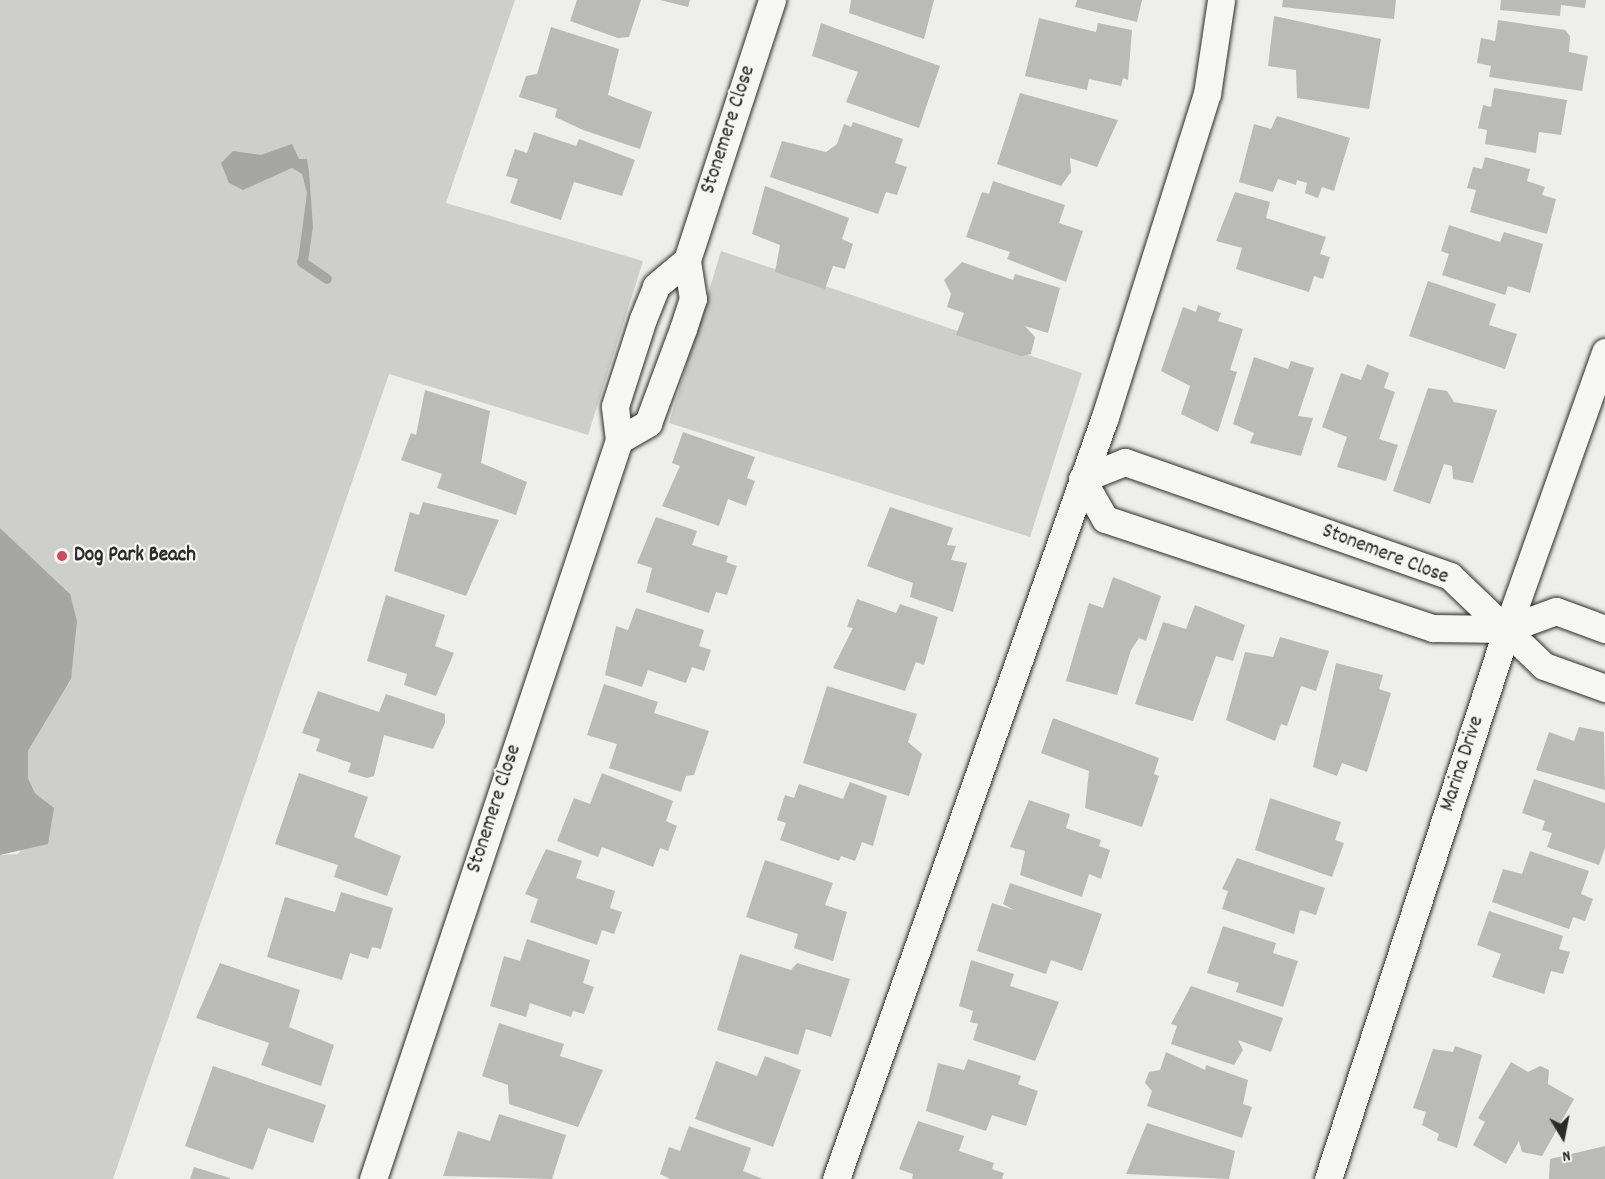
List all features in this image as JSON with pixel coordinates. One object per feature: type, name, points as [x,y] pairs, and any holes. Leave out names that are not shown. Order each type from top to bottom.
[{"type":"street","name":"Stonemere Close","points":[[619,440],[648,423],[693,299],[687,260],[772,0]]},
{"type":"street","points":[[836,1179],[1082,479],[1207,94],[1221,0]]},
{"type":"street","name":"Stonemere Close","points":[[373,1179],[619,440],[615,406],[643,319],[656,286],[687,260]]},
{"type":"street","name":"Marina Drive","points":[[1328,1179],[1507,629],[1605,352]]},
{"type":"street","name":"Stonemere Close","points":[[1082,479],[1125,462],[1450,576],[1544,666],[1605,688]]},
{"type":"street","points":[[1082,479],[1105,519],[1433,628],[1507,629],[1556,611],[1605,629]]},
{"type":"shaded area","points":[[0,0],[515,0],[446,203],[643,261],[588,435],[389,374],[113,1179],[0,1179],[0,855],[18,854],[54,808],[35,793],[28,778],[28,751],[71,679],[43,569],[0,528]]},
{"type":"shaded area","points":[[292,144],[299,159],[307,159],[309,172],[313,227],[308,261],[298,261],[307,193],[302,174],[292,168],[243,190],[229,183],[221,163],[233,151],[261,155]]},
{"type":"shaded area","points":[[721,251],[1082,373],[1030,537],[669,423]]},
{"type":"shaded area","points":[[0,528],[70,594],[77,621],[71,679],[28,751],[28,778],[35,793],[54,808],[48,844],[0,855]]},
{"type":"building","points":[[577,0],[641,0],[629,37],[618,38],[570,21]]},
{"type":"building","points":[[660,0],[690,0],[688,7]]},
{"type":"building","points":[[851,0],[934,0],[924,39],[849,13]]},
{"type":"building","points":[[1077,0],[1142,0],[1137,22],[1075,7]]},
{"type":"building","points":[[1283,0],[1396,0],[1394,19],[1282,7]]},
{"type":"building","points":[[1501,0],[1586,0],[1585,8],[1561,5],[1560,16],[1500,10]]},
{"type":"building","points":[[1274,16],[1381,39],[1369,109],[1297,98],[1296,70],[1268,66]]},
{"type":"building","points":[[1039,18],[1096,32],[1098,23],[1132,30],[1128,80],[1123,78],[1121,86],[1089,79],[1087,90],[1025,76]]},
{"type":"building","points":[[1498,20],[1565,30],[1570,36],[1569,52],[1588,56],[1582,91],[1489,77],[1491,66],[1477,63],[1481,38],[1495,41]]},
{"type":"building","points":[[821,23],[940,66],[919,128],[846,102],[858,72],[812,56]]},
{"type":"building","points":[[551,27],[619,49],[608,95],[652,112],[640,149],[583,130],[555,117],[557,109],[519,97],[526,76],[537,74]]},
{"type":"building","points":[[1494,88],[1567,100],[1561,135],[1539,132],[1536,153],[1485,144],[1487,130],[1478,128],[1483,105],[1491,107]]},
{"type":"building","points":[[1020,93],[1118,120],[1097,167],[1070,158],[1071,172],[1061,186],[997,164]]},
{"type":"building","points":[[1277,116],[1350,138],[1334,191],[1322,187],[1318,198],[1305,193],[1307,183],[1297,180],[1296,185],[1278,179],[1273,192],[1239,182],[1254,124],[1271,129]]},
{"type":"building","points":[[853,122],[903,139],[895,163],[907,167],[897,195],[886,192],[878,214],[770,177],[782,141],[826,152],[837,144],[844,124],[851,127]]},
{"type":"building","points":[[534,132],[576,146],[579,139],[635,160],[622,196],[574,182],[561,220],[510,203],[518,179],[506,176],[515,149],[527,153]]},
{"type":"building","points":[[1485,157],[1530,169],[1527,181],[1545,187],[1542,195],[1556,199],[1547,234],[1470,212],[1476,190],[1467,188],[1473,167],[1482,169]]},
{"type":"building","points":[[993,181],[1065,205],[1059,223],[1083,231],[1066,282],[1007,259],[1010,252],[966,237],[982,192],[989,194]]},
{"type":"building","points":[[765,186],[849,218],[842,239],[853,244],[845,269],[833,266],[825,289],[775,272],[780,245],[752,234]]},
{"type":"building","points":[[1235,192],[1270,202],[1266,218],[1326,237],[1320,254],[1330,257],[1323,279],[1314,276],[1309,292],[1236,269],[1242,248],[1216,241]]},
{"type":"building","points":[[1449,225],[1500,242],[1504,232],[1543,244],[1530,293],[1508,286],[1505,295],[1442,275],[1449,254],[1441,251]]},
{"type":"building","points":[[962,262],[1013,280],[1015,274],[1060,288],[1048,333],[1025,326],[1035,337],[1031,354],[1021,356],[956,335],[964,313],[947,307],[951,294],[944,280]]},
{"type":"building","points":[[1428,281],[1496,304],[1489,325],[1517,334],[1505,369],[1409,336]]},
{"type":"building","points":[[1198,305],[1221,313],[1218,321],[1243,329],[1230,370],[1237,372],[1218,432],[1181,414],[1190,386],[1161,371],[1183,307],[1196,312]]},
{"type":"building","points":[[1254,357],[1288,369],[1291,361],[1314,368],[1298,416],[1313,418],[1301,456],[1250,443],[1254,433],[1233,424]]},
{"type":"building","points":[[1367,364],[1389,373],[1384,388],[1395,392],[1379,439],[1398,445],[1386,481],[1337,467],[1347,437],[1322,427],[1341,373],[1361,380]]},
{"type":"building","points":[[1428,388],[1447,391],[1454,402],[1497,410],[1473,483],[1453,479],[1452,466],[1444,464],[1430,504],[1393,491]]},
{"type":"building","points":[[425,390],[490,411],[481,463],[527,482],[516,515],[437,488],[442,474],[401,460],[411,433],[416,435]]},
{"type":"building","points":[[683,432],[755,457],[747,478],[755,481],[746,506],[728,499],[719,526],[662,506],[680,466],[672,463]]},
{"type":"building","points":[[423,502],[499,520],[466,596],[394,571],[410,512],[419,515]]},
{"type":"building","points":[[890,507],[953,528],[947,545],[956,546],[951,560],[967,563],[953,612],[910,597],[913,583],[867,566]]},
{"type":"building","points":[[656,517],[697,531],[692,545],[728,556],[726,562],[737,566],[727,595],[716,592],[709,613],[646,592],[652,568],[637,563]]},
{"type":"building","points":[[1113,577],[1161,596],[1146,641],[1139,638],[1131,650],[1117,695],[1066,681],[1089,603],[1103,608]]},
{"type":"building","points":[[386,595],[445,615],[435,646],[454,653],[436,696],[404,685],[407,674],[367,661]]},
{"type":"building","points":[[857,599],[896,613],[900,604],[938,617],[924,665],[916,662],[905,691],[833,668],[853,628],[847,627]]},
{"type":"building","points":[[1195,605],[1245,625],[1233,661],[1216,656],[1193,721],[1135,704],[1163,622],[1186,629]]},
{"type":"building","points":[[636,608],[704,630],[699,646],[711,650],[704,671],[692,667],[686,683],[648,670],[642,687],[605,675],[616,626],[628,630]]},
{"type":"building","points":[[1280,637],[1329,651],[1316,691],[1301,686],[1287,726],[1281,724],[1275,741],[1226,720],[1245,652],[1273,657]]},
{"type":"building","points":[[1336,663],[1383,675],[1379,689],[1391,693],[1367,772],[1342,763],[1337,776],[1313,767]]},
{"type":"building","points":[[604,684],[658,702],[654,713],[709,731],[694,775],[686,776],[681,792],[609,768],[617,744],[587,735]]},
{"type":"building","points":[[827,686],[917,714],[908,742],[922,754],[909,796],[803,763]]},
{"type":"building","points":[[318,691],[379,712],[386,694],[445,714],[445,723],[433,749],[384,735],[374,776],[367,778],[348,772],[351,763],[316,751],[320,739],[302,733]]},
{"type":"building","points":[[1053,718],[1159,758],[1154,774],[1159,776],[1142,827],[1085,808],[1089,771],[1041,753]]},
{"type":"building","points":[[1579,727],[1604,732],[1605,790],[1536,770],[1549,732],[1574,741]]},
{"type":"building","points":[[299,773],[368,797],[354,837],[401,856],[387,896],[334,877],[338,865],[275,844]]},
{"type":"building","points":[[602,773],[673,801],[666,821],[677,826],[668,851],[660,848],[653,867],[602,847],[598,857],[557,841],[574,798],[590,804]]},
{"type":"building","points":[[1534,779],[1605,803],[1605,848],[1599,865],[1547,847],[1552,833],[1542,830],[1545,821],[1522,813]]},
{"type":"building","points":[[850,782],[887,796],[873,846],[862,842],[855,861],[841,856],[839,861],[780,840],[786,823],[777,820],[785,795],[794,798],[799,784],[843,799]]},
{"type":"building","points":[[1270,798],[1341,822],[1335,840],[1344,843],[1332,877],[1255,850]]},
{"type":"building","points":[[1029,800],[1070,814],[1066,828],[1101,840],[1099,846],[1110,850],[1101,879],[1089,874],[1082,897],[1020,875],[1025,851],[1010,847]]},
{"type":"building","points":[[546,849],[582,861],[576,878],[615,891],[610,908],[622,912],[614,934],[602,930],[597,945],[530,922],[538,899],[525,894]]},
{"type":"building","points":[[1530,851],[1589,871],[1581,894],[1593,899],[1585,921],[1573,917],[1569,929],[1492,902],[1503,869],[1522,874]]},
{"type":"building","points":[[1237,858],[1325,888],[1316,915],[1300,910],[1294,934],[1222,909],[1228,891],[1222,889]]},
{"type":"building","points":[[765,860],[833,883],[825,905],[847,912],[833,961],[794,948],[798,934],[746,917]]},
{"type":"building","points":[[1010,883],[1102,914],[1082,971],[1051,960],[1046,974],[977,951],[992,903],[1014,910],[1003,904]]},
{"type":"building","points":[[341,892],[393,908],[381,949],[372,947],[368,959],[350,953],[342,980],[267,957],[285,897],[335,912]]},
{"type":"building","points":[[1489,911],[1563,936],[1559,949],[1570,952],[1563,974],[1551,971],[1544,994],[1492,977],[1501,954],[1477,945]]},
{"type":"building","points":[[1223,926],[1276,943],[1273,953],[1298,961],[1283,1007],[1236,992],[1239,983],[1207,973]]},
{"type":"building","points":[[527,939],[590,960],[583,983],[594,987],[584,1014],[573,1011],[571,1017],[530,1003],[526,1017],[490,1006],[504,956],[520,961]]},
{"type":"building","points":[[740,954],[791,970],[797,963],[850,979],[831,1037],[806,1029],[798,1055],[717,1030]]},
{"type":"building","points":[[971,960],[1014,974],[1010,986],[1059,1002],[1035,1061],[973,1040],[978,1024],[970,1022],[973,1011],[959,1006]]},
{"type":"building","points":[[220,963],[300,990],[289,1027],[334,1045],[321,1086],[261,1065],[269,1043],[196,1018]]},
{"type":"building","points":[[1191,986],[1283,1018],[1271,1052],[1238,1040],[1243,1050],[1234,1065],[1171,1044],[1177,1026],[1171,1024]]},
{"type":"building","points":[[499,1023],[564,1044],[560,1056],[603,1070],[578,1127],[509,1104],[508,1085],[482,1076]]},
{"type":"building","points":[[1455,1046],[1482,1055],[1457,1148],[1437,1140],[1439,1134],[1422,1125],[1426,1112],[1413,1108],[1433,1049],[1453,1052]]},
{"type":"building","points":[[1166,1052],[1205,1070],[1206,1065],[1248,1080],[1243,1104],[1252,1107],[1242,1138],[1147,1106],[1152,1091],[1145,1083],[1149,1072],[1160,1070]]},
{"type":"building","points":[[765,1056],[801,1070],[773,1147],[695,1119],[716,1061],[757,1076]]},
{"type":"building","points":[[968,1059],[1021,1076],[1018,1084],[1038,1091],[1026,1126],[992,1115],[986,1131],[926,1111],[938,1063],[964,1070]]},
{"type":"building","points":[[1511,1062],[1528,1072],[1540,1066],[1549,1070],[1548,1084],[1574,1099],[1542,1156],[1522,1152],[1519,1141],[1506,1164],[1473,1145],[1485,1122],[1478,1118]]},
{"type":"building","points":[[213,1066],[326,1105],[313,1143],[268,1128],[253,1170],[185,1146]]},
{"type":"building","points":[[499,1114],[566,1135],[552,1179],[443,1176],[458,1131],[490,1141]]},
{"type":"building","points":[[918,1121],[964,1136],[959,1151],[994,1163],[992,1169],[1004,1173],[1002,1179],[912,1179],[913,1174],[899,1169]]},
{"type":"building","points":[[1147,1123],[1235,1151],[1229,1179],[1126,1174]]},
{"type":"building","points":[[689,1126],[751,1148],[743,1171],[763,1179],[670,1179],[660,1174],[669,1147],[680,1151]]},
{"type":"building","points":[[1605,1146],[1605,1179],[1549,1179],[1550,1159]]},
{"type":"building","points":[[194,1167],[230,1178],[230,1179],[190,1179]]},
{"type":"waterway","points":[[302,262],[327,279]]},
{"type":"place","name":"Dog Park Beach","points":[[62,556]]}]
